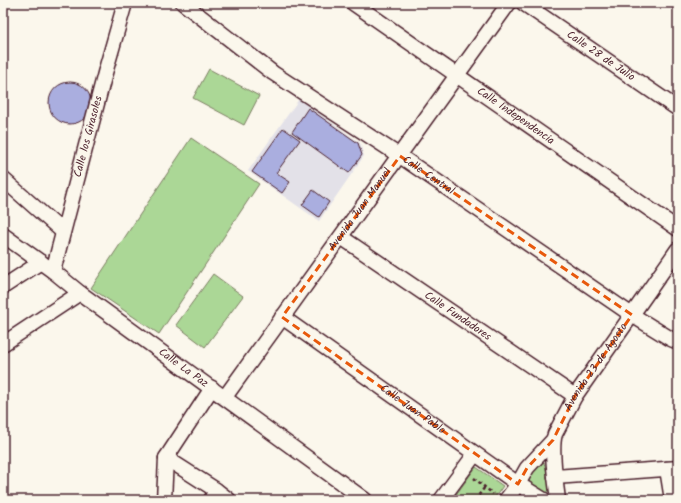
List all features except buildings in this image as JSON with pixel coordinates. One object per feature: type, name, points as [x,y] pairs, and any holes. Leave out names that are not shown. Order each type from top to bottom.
[{"type":"street","name":"Calle los Girasoles","points":[[53,271],[125,3]]},
{"type":"street","name":"Calle Central","points":[[183,3],[272,73],[400,156],[632,315],[678,342]]},
{"type":"street","name":"Calle Independencia","points":[[353,3],[678,229]]},
{"type":"street","name":"Avenida Juan Manuel","points":[[225,397],[509,3]]},
{"type":"street","name":"Calle 28 de Julio","points":[[523,3],[678,108]]},
{"type":"street","points":[[3,179],[63,232]]},
{"type":"street","name":"Calle La Paz","points":[[3,235],[53,271],[80,293],[365,500]]},
{"type":"street","name":"Calle Fundadores","points":[[340,237],[575,396]]},
{"type":"street","name":"Avenida 23 de Agosto","points":[[558,500],[553,440],[575,396],[678,248]]},
{"type":"street","points":[[3,287],[41,262]]},
{"type":"street","points":[[3,344],[80,293]]},
{"type":"street","name":"Calle Juan Pablo","points":[[282,317],[475,454],[544,500]]},
{"type":"street","points":[[164,500],[166,458],[212,388]]},
{"type":"street","points":[[500,497],[518,484],[527,468],[553,440]]},
{"type":"street","points":[[441,500],[475,454]]},
{"type":"street","points":[[166,458],[214,495],[230,500]]},
{"type":"street","points":[[555,477],[673,468],[672,500]]},
{"type":"path","points":[[474,478],[500,497]]},
{"type":"path","points":[[475,500],[485,487]]},
{"type":"highlighted area","points":[[400,156],[632,315],[575,396],[553,440],[527,468],[518,484],[282,317]]},
{"type":"shaded area","points":[[299,99],[360,143],[364,156],[319,221],[248,171]]},
{"type":"green space","points":[[209,69],[259,96],[244,125],[193,98]]},
{"type":"green space","points":[[191,138],[259,184],[159,334],[91,288]]},
{"type":"green space","points":[[213,274],[243,296],[205,347],[176,325]]},
{"type":"green space","points":[[542,458],[548,474],[550,486],[550,490],[546,493],[527,482],[528,466]]},
{"type":"green space","points":[[476,467],[503,486],[493,500],[452,500]]}]
